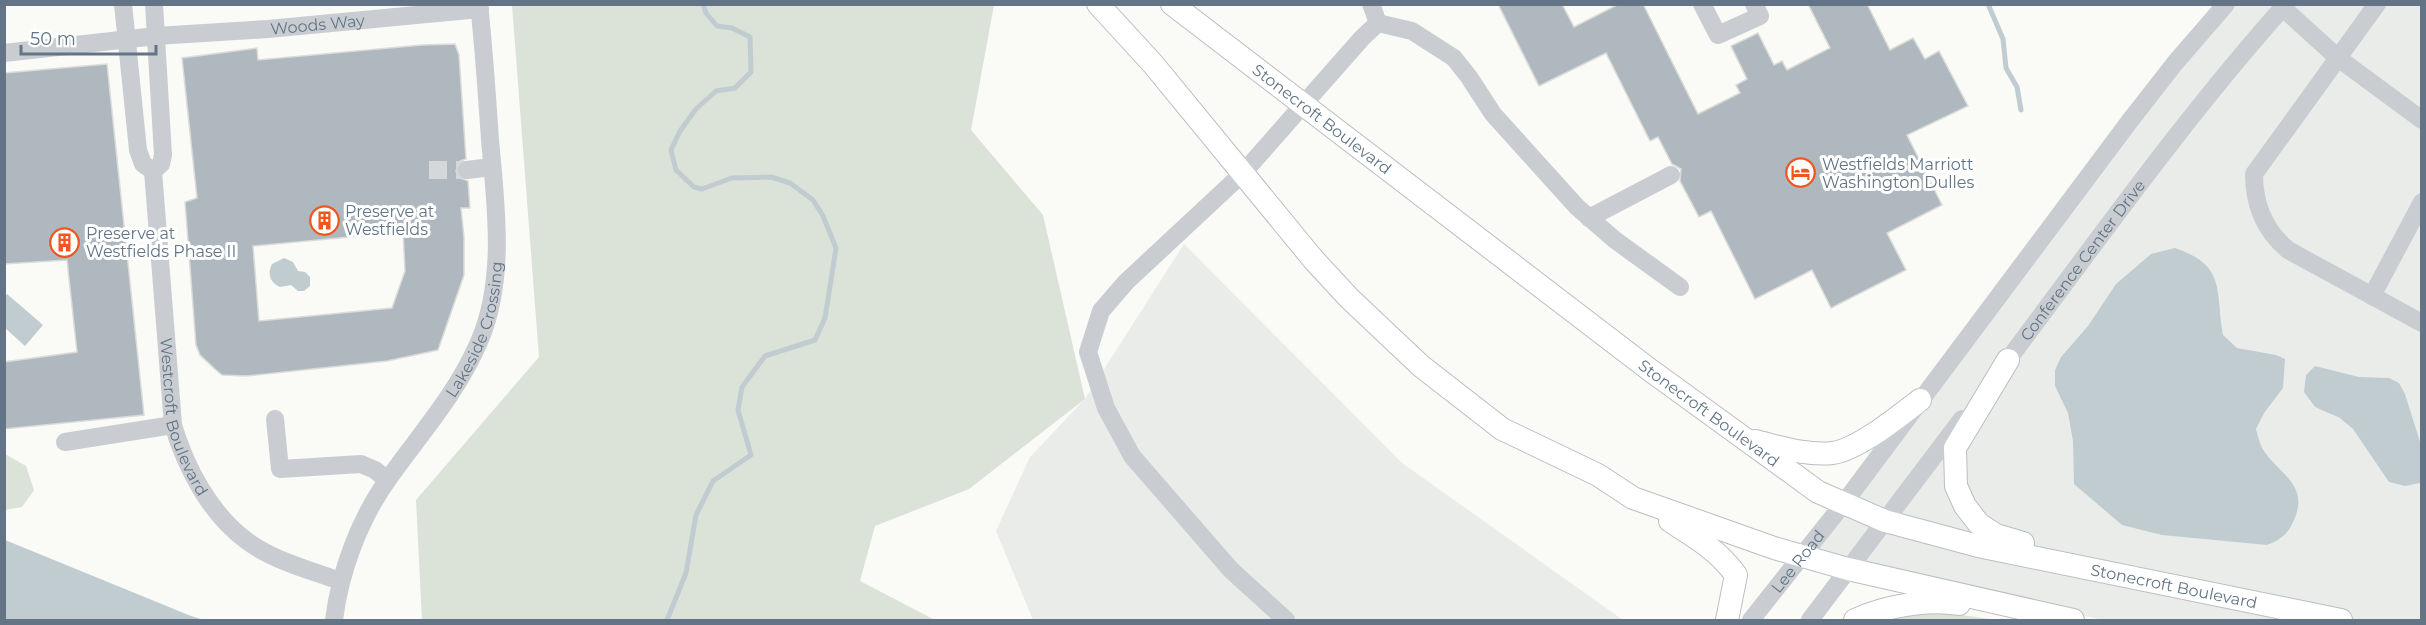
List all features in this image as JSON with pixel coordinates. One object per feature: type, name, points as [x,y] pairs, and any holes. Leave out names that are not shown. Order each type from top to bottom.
[{"type":"main road","points":[[1098,4],[1153,64],[1327,274],[1378,327],[1421,366],[1502,429],[1598,475],[1710,546],[1724,559],[1736,575],[1727,621]]},
{"type":"main road","name":"Stonecroft Boulevard","points":[[1172,4],[1303,107],[1650,370],[1818,492],[1885,521],[2001,551],[2341,621]]},
{"type":"main road","points":[[2008,360],[1955,448],[1956,486],[1965,506],[1979,524],[1996,535],[2027,544],[2218,584],[2291,610]]},
{"type":"main road","points":[[1741,437],[1807,453],[1835,453],[1883,427],[1920,400]]},
{"type":"main road","points":[[1633,498],[1802,557],[2073,621]]},
{"type":"main road","points":[[1855,621],[1894,609],[1947,602],[2062,621]]},
{"type":"street","name":"Westcroft Boulevard","points":[[123,4],[139,157],[149,170],[153,171]]},
{"type":"street","name":"Westcroft Boulevard","points":[[153,171],[161,164],[163,155],[154,4]]},
{"type":"street","points":[[1371,4],[1378,23]]},
{"type":"street","points":[[1702,4],[1718,35],[1760,16],[1755,4]]},
{"type":"street","points":[[1844,503],[2175,63],[2226,4]]},
{"type":"street","points":[[2377,4],[2254,174],[2254,188],[2261,218],[2278,242],[2288,250],[2421,323]]},
{"type":"street","points":[[2284,6],[2338,58],[2421,120]]},
{"type":"street","name":"Conference Center Drive","points":[[1885,521],[2169,146],[2284,6]]},
{"type":"street","name":"Woods Way","points":[[4,53],[156,36],[268,29],[480,7]]},
{"type":"street","name":"Lakeside Crossing","points":[[334,621],[340,581],[360,530],[387,480],[449,398],[466,370],[480,340],[494,282],[497,248],[480,7]]},
{"type":"street","points":[[1286,621],[1231,570],[1132,456],[1106,408],[1088,352],[1101,311],[1126,282],[1244,173],[1362,38],[1378,23]]},
{"type":"street","points":[[1378,23],[1412,31],[1454,58],[1493,114],[1589,218],[1614,240],[1680,287]]},
{"type":"street","points":[[467,170],[492,167]]},
{"type":"street","name":"Westcroft Boulevard","points":[[153,171],[173,425],[187,463],[219,514],[246,541],[280,559],[340,581]]},
{"type":"street","points":[[1589,218],[1671,175]]},
{"type":"street","points":[[2372,296],[2421,202]]},
{"type":"street","points":[[275,419],[280,469],[361,464],[375,470],[387,480]]},
{"type":"street","points":[[65,442],[173,425]]},
{"type":"street","name":"Lee Road","points":[[1751,621],[1844,503]]},
{"type":"street","points":[[1810,621],[1885,521]]},
{"type":"shaded area","points":[[512,5],[994,5],[971,130],[1043,215],[1085,399],[969,489],[875,526],[860,581],[935,620],[422,620],[416,500],[539,357]]},
{"type":"shaded area","points":[[2230,5],[2421,5],[2421,620],[2104,620],[1802,557]]},
{"type":"shaded area","points":[[1184,244],[1402,463],[1623,620],[1033,620],[996,531],[1030,457],[1085,399]]},
{"type":"shaded area","points":[[2175,248],[2192,255],[2203,263],[2216,281],[2223,335],[2237,348],[2276,355],[2285,359],[2283,388],[2264,413],[2256,429],[2262,448],[2295,488],[2298,508],[2287,533],[2267,545],[2162,535],[2122,525],[2074,484],[2073,441],[2068,413],[2055,386],[2055,370],[2061,357],[2088,326],[2116,284],[2151,254]]},
{"type":"shaded area","points":[[284,258],[293,262],[298,271],[305,272],[310,277],[310,286],[304,291],[298,291],[291,285],[280,287],[272,280],[270,271],[272,264]]},
{"type":"shaded area","points":[[7,294],[43,325],[25,346],[5,328],[5,297]]},
{"type":"shaded area","points":[[2315,366],[2359,377],[2389,378],[2399,383],[2405,394],[2421,445],[2420,483],[2405,486],[2389,482],[2353,429],[2340,418],[2315,407],[2304,392],[2306,375]]},
{"type":"shaded area","points":[[5,454],[26,466],[34,490],[22,507],[5,510]]},
{"type":"shaded area","points":[[5,540],[191,616],[204,620],[5,620]]},
{"type":"shaded area","points":[[1942,612],[1996,620],[1872,620],[1891,615]]},
{"type":"building","name":"Westfields Marriott Washington Dulles","points":[[1498,4],[1562,4],[1574,27],[1619,4],[1643,4],[1698,114],[1740,93],[1736,85],[1747,79],[1731,46],[1758,33],[1774,65],[1782,61],[1787,70],[1830,48],[1808,4],[1867,4],[1890,50],[1913,38],[1925,59],[1939,51],[1968,106],[1907,135],[1942,205],[1887,233],[1906,270],[1831,308],[1812,270],[1755,299],[1711,211],[1699,217],[1680,181],[1681,169],[1672,164],[1658,137],[1650,141],[1606,53],[1539,86]]},
{"type":"building","name":"Preserve at Westfields","points":[[455,44],[459,55],[466,159],[460,161],[456,171],[458,177],[468,181],[470,208],[461,208],[464,275],[438,350],[387,361],[246,376],[222,375],[200,355],[196,345],[185,202],[197,198],[182,58],[257,48],[258,60]],"holes":[[[403,232],[405,271],[392,308],[259,321],[253,246]]]},
{"type":"building","name":"Preserve at Westfields Phase II","points":[[107,64],[144,415],[4,429],[4,362],[77,352],[67,260],[4,264],[4,73]]},
{"type":"waterway","points":[[667,620],[686,573],[696,515],[713,481],[751,455],[738,410],[742,387],[765,356],[815,340],[825,318],[836,248],[823,216],[813,200],[790,183],[771,177],[732,178],[702,189],[694,187],[676,170],[671,150],[680,131],[696,109],[716,91],[735,88],[751,72],[750,37],[732,28],[717,26],[706,13],[703,4]]},
{"type":"waterway","points":[[1988,4],[2003,39],[2006,68],[2017,87],[2021,110]]},
{"type":"tunnel","points":[[429,170],[467,170]]},
{"type":"place","name":"Westfields Marriott Washington Dulles","points":[[1801,173]]},
{"type":"place","name":"Preserve at Westfields","points":[[324,220]]},
{"type":"place","name":"Preserve at Westfields Phase II","points":[[65,242]]}]
